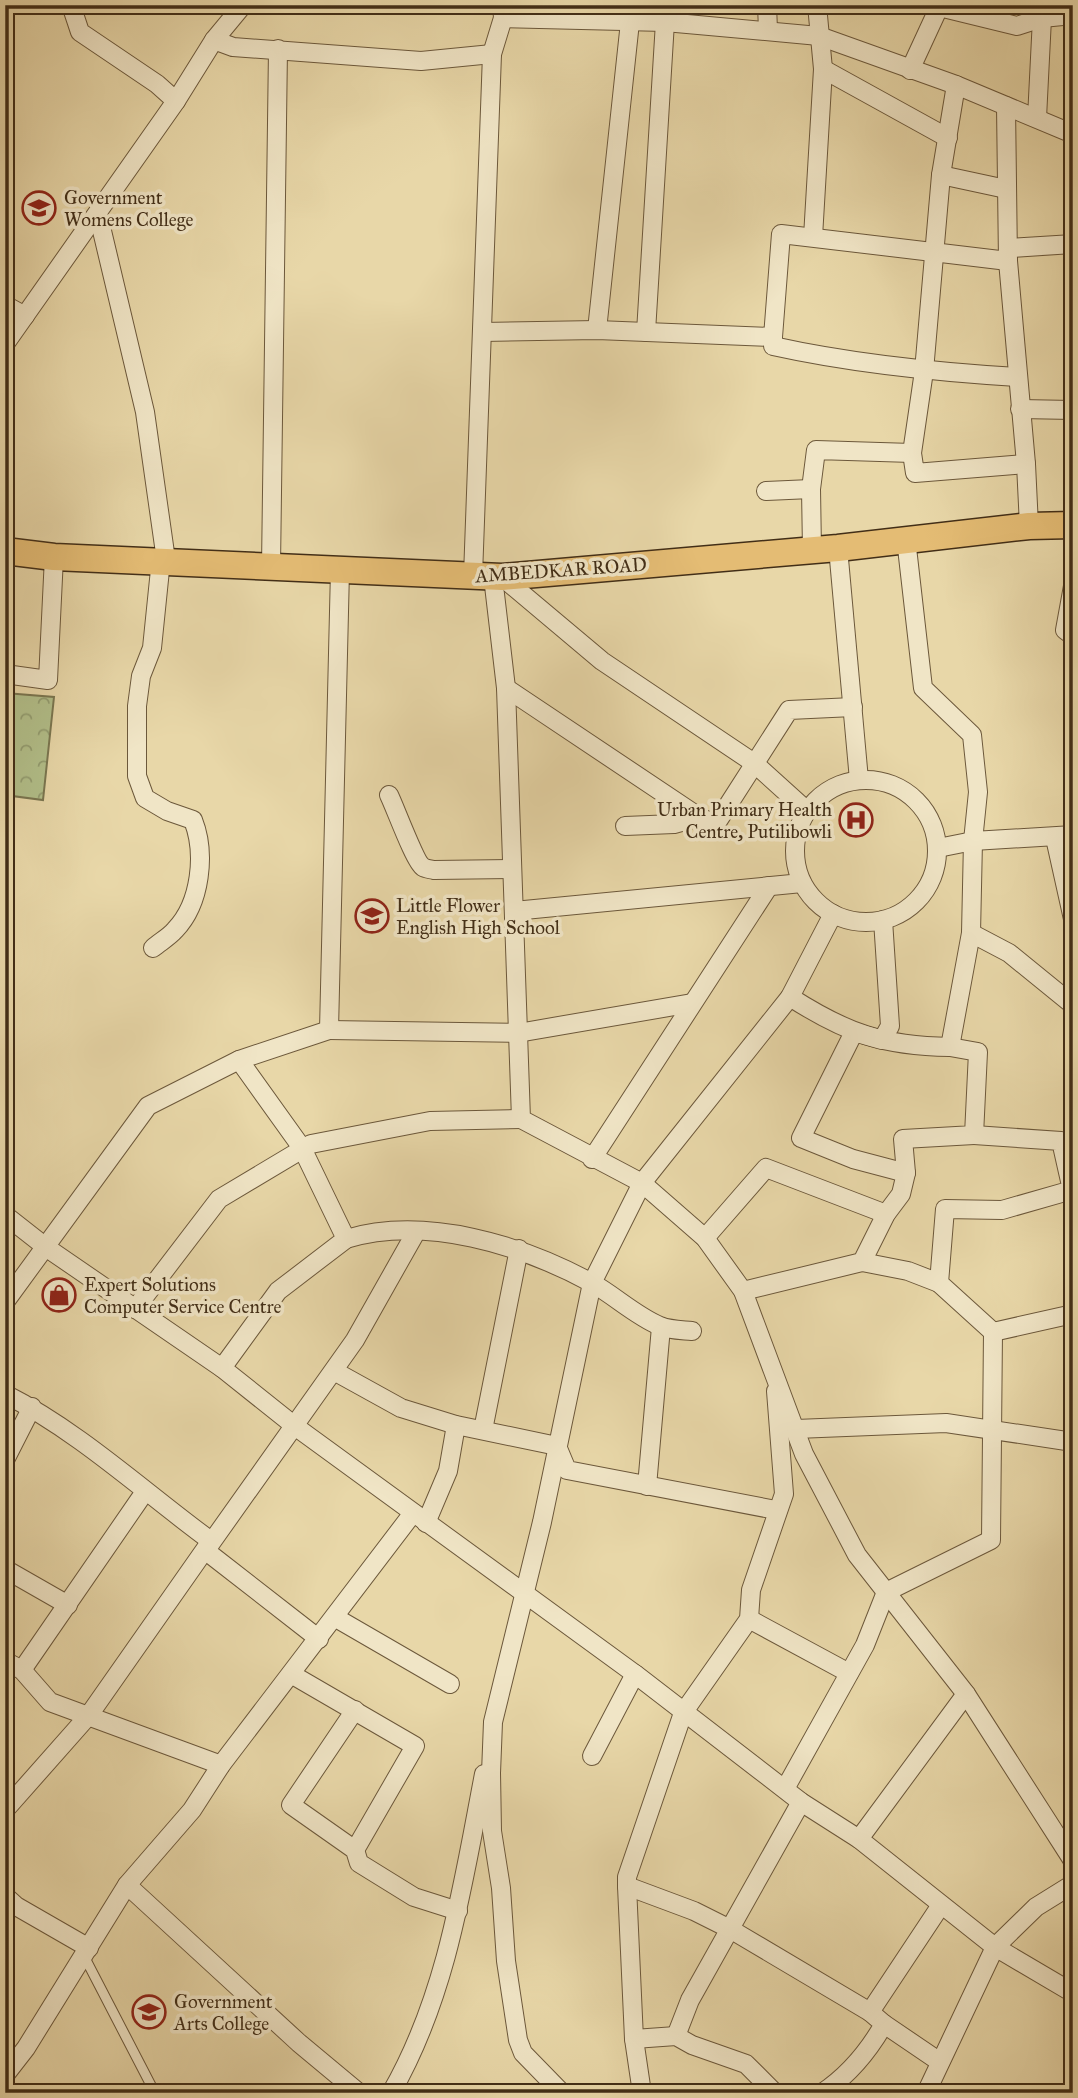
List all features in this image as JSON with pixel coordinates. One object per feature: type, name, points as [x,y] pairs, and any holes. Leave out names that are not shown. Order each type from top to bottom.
[{"type":"main road","name":"AMBEDKAR ROAD","points":[[5,551],[54,557],[489,577],[825,549],[1029,526],[1073,526]]},
{"type":"street","points":[[71,5],[80,32],[157,84],[176,102]]},
{"type":"street","points":[[5,344],[176,102],[214,40],[243,5]]},
{"type":"street","points":[[767,5],[768,30]]},
{"type":"street","points":[[813,237],[823,69],[817,5]]},
{"type":"street","points":[[910,70],[937,6],[1017,26],[1073,15]]},
{"type":"street","points":[[521,1119],[506,688],[489,577],[482,332],[492,54],[503,12],[568,12],[630,22],[665,22],[819,36],[956,85],[1037,118],[1071,127]]},
{"type":"street","points":[[1037,118],[1042,19]]},
{"type":"street","points":[[597,330],[630,22]]},
{"type":"street","points":[[646,332],[665,22]]},
{"type":"street","points":[[214,40],[233,47],[421,61],[492,54]]},
{"type":"street","points":[[271,566],[278,49]]},
{"type":"street","points":[[823,69],[948,138]]},
{"type":"street","points":[[956,85],[941,174],[924,371],[912,453],[915,473],[1026,464]]},
{"type":"street","points":[[1006,106],[1009,255],[1029,526]]},
{"type":"street","points":[[941,174],[1006,189]]},
{"type":"street","points":[[98,214],[145,412],[164,560],[152,648],[141,676],[137,706],[137,776],[145,798],[167,811],[193,820],[201,857],[193,899],[177,929],[153,948]]},
{"type":"street","points":[[1017,377],[924,371],[774,346],[781,234],[936,253],[1009,255],[1073,244]]},
{"type":"street","points":[[5,305],[25,316]]},
{"type":"street","points":[[482,332],[597,330],[773,337]]},
{"type":"street","points":[[1020,409],[1073,410]]},
{"type":"street","points":[[859,780],[853,707],[825,549],[811,489],[816,450],[912,453]]},
{"type":"street","points":[[766,491],[811,489]]},
{"type":"street","points":[[906,539],[923,688],[972,735],[978,792],[973,841],[971,933],[950,1047]]},
{"type":"street","points":[[5,674],[48,680],[54,557]]},
{"type":"street","points":[[329,1030],[340,570]]},
{"type":"street","points":[[489,577],[602,661],[754,763],[807,811]]},
{"type":"street","points":[[1073,586],[1065,630],[1073,636]]},
{"type":"street","points":[[506,688],[699,817],[716,824],[789,710],[853,707]]},
{"type":"street","points":[[859,780],[882,782],[903,791],[921,806],[933,826],[938,848],[935,870],[926,890],[912,906],[883,920],[863,923],[833,914],[815,901],[802,883],[795,846],[807,811],[821,796],[839,786],[859,780]]},
{"type":"street","points":[[389,794],[415,857],[423,867],[434,870],[512,869]]},
{"type":"street","points":[[625,826],[674,824],[699,817]]},
{"type":"street","points":[[938,848],[973,841],[1073,835]]},
{"type":"street","points":[[1055,838],[1073,919]]},
{"type":"street","points":[[514,911],[802,883]]},
{"type":"street","points":[[593,1159],[769,886]]},
{"type":"street","points":[[391,2093],[411,2058],[428,2017],[458,1910],[494,1722],[523,1592],[542,1522],[592,1283],[642,1183],[790,997],[833,914]]},
{"type":"street","points":[[790,997],[854,1032],[882,1040],[890,1026],[883,920]]},
{"type":"street","points":[[971,933],[1009,953],[1073,1005]]},
{"type":"street","points":[[5,1302],[47,1248],[148,1106],[239,1060],[329,1030],[518,1034],[692,1003]]},
{"type":"street","points":[[854,1032],[903,1046],[950,1047],[978,1052],[974,1135]]},
{"type":"street","points":[[854,1032],[801,1138],[853,1159],[906,1172]]},
{"type":"street","points":[[239,1060],[302,1149],[346,1238]]},
{"type":"street","points":[[135,1309],[219,1199],[311,1144],[430,1121],[521,1119],[642,1183],[705,1238],[743,1290],[774,1366],[804,1454],[858,1555],[966,1694],[1073,1861]]},
{"type":"street","points":[[862,1262],[886,1214],[901,1194],[906,1172],[903,1139],[974,1135],[1060,1140],[1072,1190],[1002,1209],[945,1209],[939,1283]]},
{"type":"street","points":[[705,1238],[766,1168],[886,1214]]},
{"type":"street","points":[[5,1214],[47,1248],[222,1368],[296,1427],[635,1674],[683,1713],[786,1787],[802,1802],[859,1839],[995,1947],[1073,1993]]},
{"type":"street","points":[[222,1368],[278,1291],[346,1238],[374,1230],[444,1234],[519,1250],[592,1283],[661,1327],[692,1331]]},
{"type":"street","points":[[5,1810],[89,1715],[296,1427],[355,1340],[416,1232]]},
{"type":"street","points":[[483,1430],[519,1250]]},
{"type":"street","points":[[743,1290],[862,1262],[908,1271],[939,1283],[993,1332],[991,1540],[886,1592],[865,1645],[786,1787]]},
{"type":"street","points":[[993,1332],[1073,1314]]},
{"type":"street","points":[[647,1486],[661,1327]]},
{"type":"street","points":[[642,2093],[635,2039],[627,1886],[683,1713],[749,1619],[751,1590],[776,1510],[784,1494],[774,1366]]},
{"type":"street","points":[[334,1371],[401,1408],[456,1425],[557,1446]]},
{"type":"street","points":[[5,1394],[32,1407],[144,1493],[319,1639]]},
{"type":"street","points":[[5,1460],[32,1407]]},
{"type":"street","points":[[796,1429],[946,1423],[1073,1442]]},
{"type":"street","points":[[5,2075],[26,2048],[127,1885],[192,1810],[221,1765],[291,1674],[420,1518],[448,1471],[456,1425]]},
{"type":"street","points":[[557,1446],[566,1469],[776,1510]]},
{"type":"street","points":[[22,1670],[144,1493]]},
{"type":"street","points":[[5,1569],[68,1605]]},
{"type":"street","points":[[336,1618],[450,1684]]},
{"type":"street","points":[[749,1619],[849,1674]]},
{"type":"street","points":[[5,1661],[22,1670],[50,1702],[221,1765]]},
{"type":"street","points":[[291,1674],[415,1746],[355,1850]]},
{"type":"street","points":[[592,1756],[635,1674]]},
{"type":"street","points":[[859,1839],[966,1694]]},
{"type":"street","points":[[355,1710],[291,1805],[355,1850],[359,1863],[414,1897],[458,1910]]},
{"type":"street","points":[[494,1722],[492,1831],[502,1888],[506,1961],[518,2040],[523,2053],[562,2093]]},
{"type":"street","points":[[676,2036],[690,2000],[802,1802]]},
{"type":"street","points":[[926,2093],[995,1947],[1036,1907],[1073,1884]]},
{"type":"street","points":[[127,1885],[299,2043],[359,2093]]},
{"type":"street","points":[[627,1886],[694,1911],[730,1929],[870,2012],[940,2062]]},
{"type":"street","points":[[5,1896],[86,1951]]},
{"type":"street","points":[[870,2012],[941,1905]]},
{"type":"street","points":[[822,2093],[844,2077],[870,2047],[884,2024]]},
{"type":"street","points":[[635,2039],[676,2036],[692,2045],[746,2064],[775,2093]]},
{"type":"street","points":[[1068,2093],[1073,2089]]},
{"type":"lane","points":[[86,1951],[155,2093]]},
{"type":"green space","points":[[5,693],[54,697],[43,800],[5,795]]},
{"type":"place","name":"Government Womens College","points":[[39,208]]},
{"type":"place","name":"Urban Primary Health Centre, Putilibowli","points":[[856,820]]},
{"type":"place","name":"Little Flower English High School","points":[[372,916]]},
{"type":"place","name":"Expert Solutions Computer Service Centre","points":[[59,1295]]},
{"type":"place","name":"Government Arts College","points":[[149,2012]]}]
